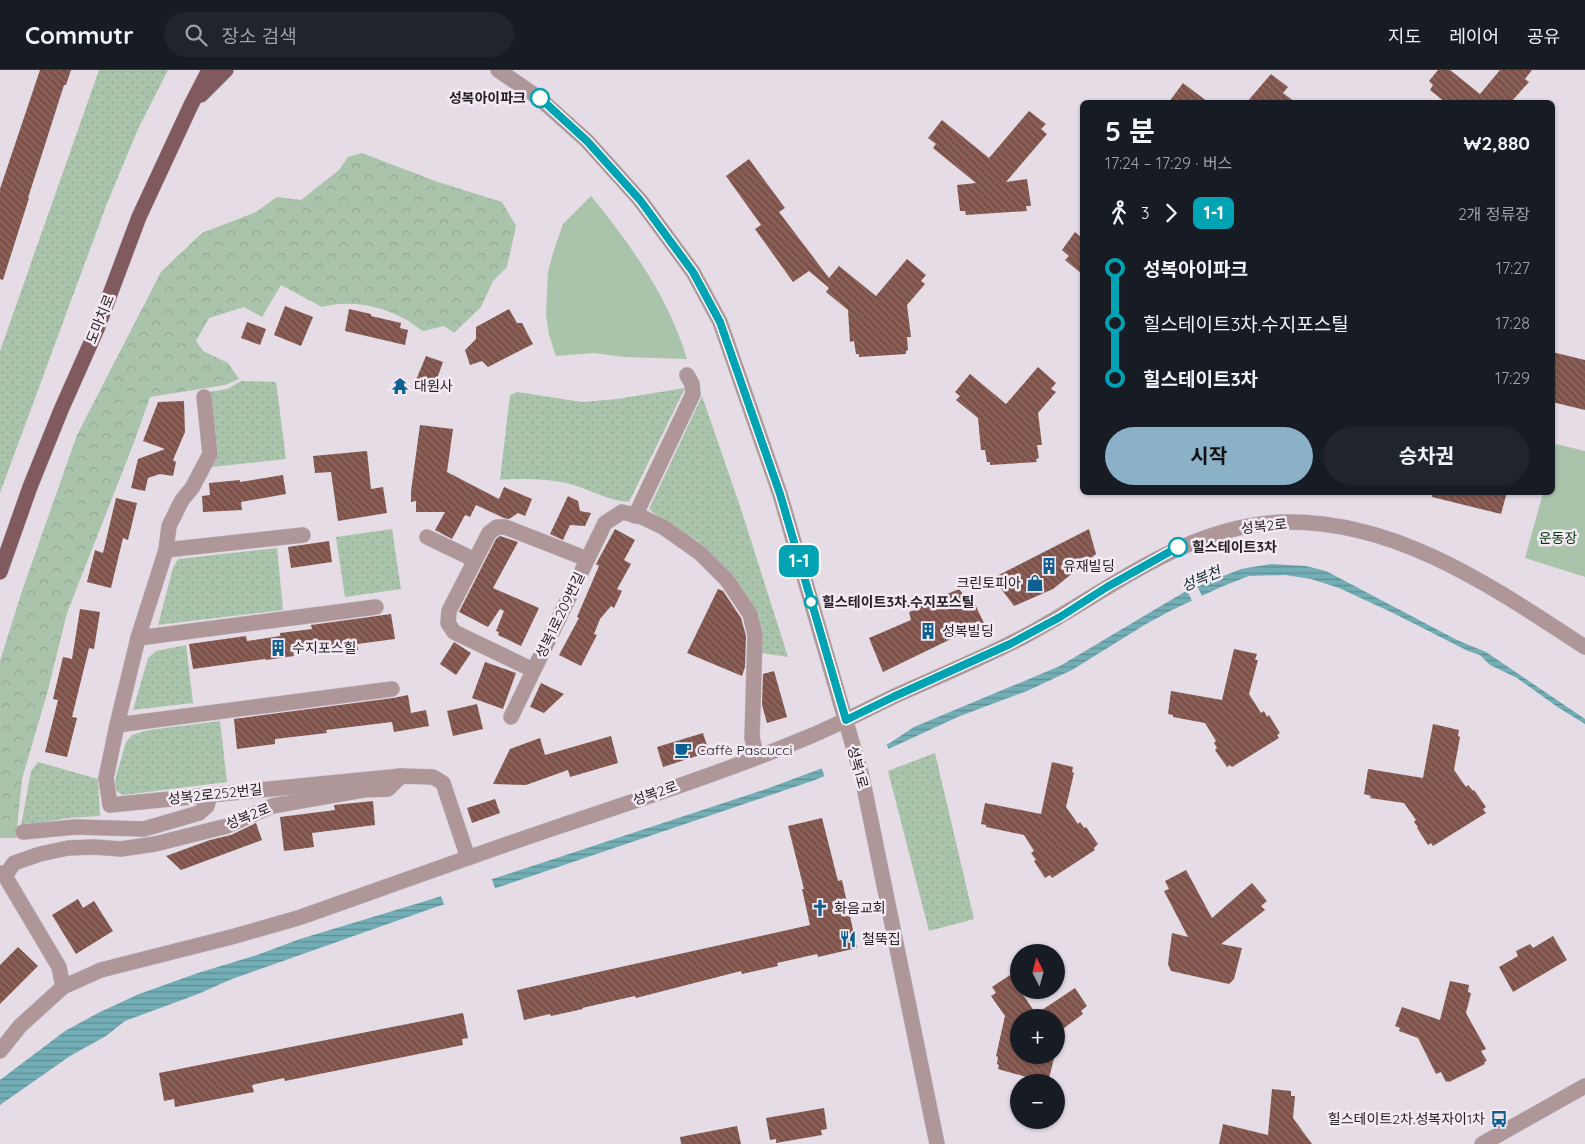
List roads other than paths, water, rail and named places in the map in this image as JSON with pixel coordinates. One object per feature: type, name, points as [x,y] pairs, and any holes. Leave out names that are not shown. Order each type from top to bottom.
[{"type":"main road","points":[[191,105],[196,70]]},
{"type":"main road","name":"도마치로","points":[[0,572],[30,487],[61,410],[97,329],[140,217],[209,70]]},
{"type":"main road","points":[[191,105],[226,70]]},
{"type":"street","name":"성복1로","points":[[498,70],[539,98],[587,141],[640,200],[693,272],[720,322],[780,494],[863,782],[937,1144]]},
{"type":"street","points":[[635,516],[694,394],[687,374]]},
{"type":"street","points":[[115,828],[106,778],[138,638],[166,550],[169,526],[182,500],[192,488],[210,454],[204,397]]},
{"type":"street","name":"성복1로209번길","points":[[510,717],[605,523],[622,512],[663,528],[700,553],[727,580],[750,614],[755,635],[752,738],[757,757]]},
{"type":"street","name":"성복2로","points":[[0,1051],[20,1026],[63,987],[101,970],[298,918],[801,740],[1010,644],[1060,617],[1107,587],[1180,546],[1245,526],[1285,522],[1331,524],[1364,530],[1463,571],[1514,601],[1585,647]]},
{"type":"street","name":"성복1로209번길","points":[[532,670],[454,632],[448,623],[449,611],[489,533],[497,527],[505,528],[587,559]]},
{"type":"street","points":[[166,550],[303,535]]},
{"type":"street","points":[[427,537],[475,560]]},
{"type":"street","points":[[138,638],[376,607]]},
{"type":"street","points":[[117,725],[392,689]]},
{"type":"street","name":"성복2로","points":[[63,987],[59,967],[3,874],[14,863],[40,854],[68,848],[121,849],[155,844],[227,826],[272,806],[363,790],[388,789],[401,776]]},
{"type":"street","points":[[401,776],[433,777],[443,783],[468,858]]},
{"type":"street","name":"성복2로252번길","points":[[110,805],[401,776]]},
{"type":"street","points":[[23,832],[75,827],[144,829],[199,813],[207,806],[210,795]]},
{"type":"street","points":[[1482,1144],[1585,1086]]},
{"type":"water","points":[[1271,564],[1306,566],[1326,571],[1457,640],[1486,652],[1585,719],[1585,724],[1517,678],[1490,665],[1480,655],[1468,651],[1339,588],[1311,579],[1285,575],[1249,576],[1172,610],[1072,670],[1027,691],[960,716],[815,780],[433,908],[232,979],[198,994],[125,1021],[106,1036],[70,1056],[0,1105],[0,1080],[65,1031],[139,994],[300,939],[429,900],[769,788],[890,743],[914,727],[1060,666],[1186,591],[1241,569]]},
{"type":"place","name":"성복아이파크","points":[[540,98]]},
{"type":"place","name":"대원사","points":[[400,386]]},
{"type":"place","name":"힐스테이트3차","points":[[1178,547]]},
{"type":"place","name":"유재빌딩","points":[[1049,566]]},
{"type":"place","name":"크린토피아","points":[[1035,583]]},
{"type":"place","name":"힐스테이트3차.수지포스틸","points":[[811,602]]},
{"type":"place","name":"성복빌딩","points":[[928,631]]},
{"type":"place","name":"수지포스힐","points":[[278,648]]},
{"type":"place","name":"Caffè Pascucci","points":[[683,750]]},
{"type":"place","name":"화음교회","points":[[820,908]]},
{"type":"place","name":"철뚝집","points":[[848,939]]},
{"type":"place","name":"힐스테이트2차.성복자이1차","points":[[1499,1119]]},
{"type":"park label","name":"운동장","points":[[1558,538]]},
{"type":"water label","name":"성복천","points":[[1201,579]]}]
